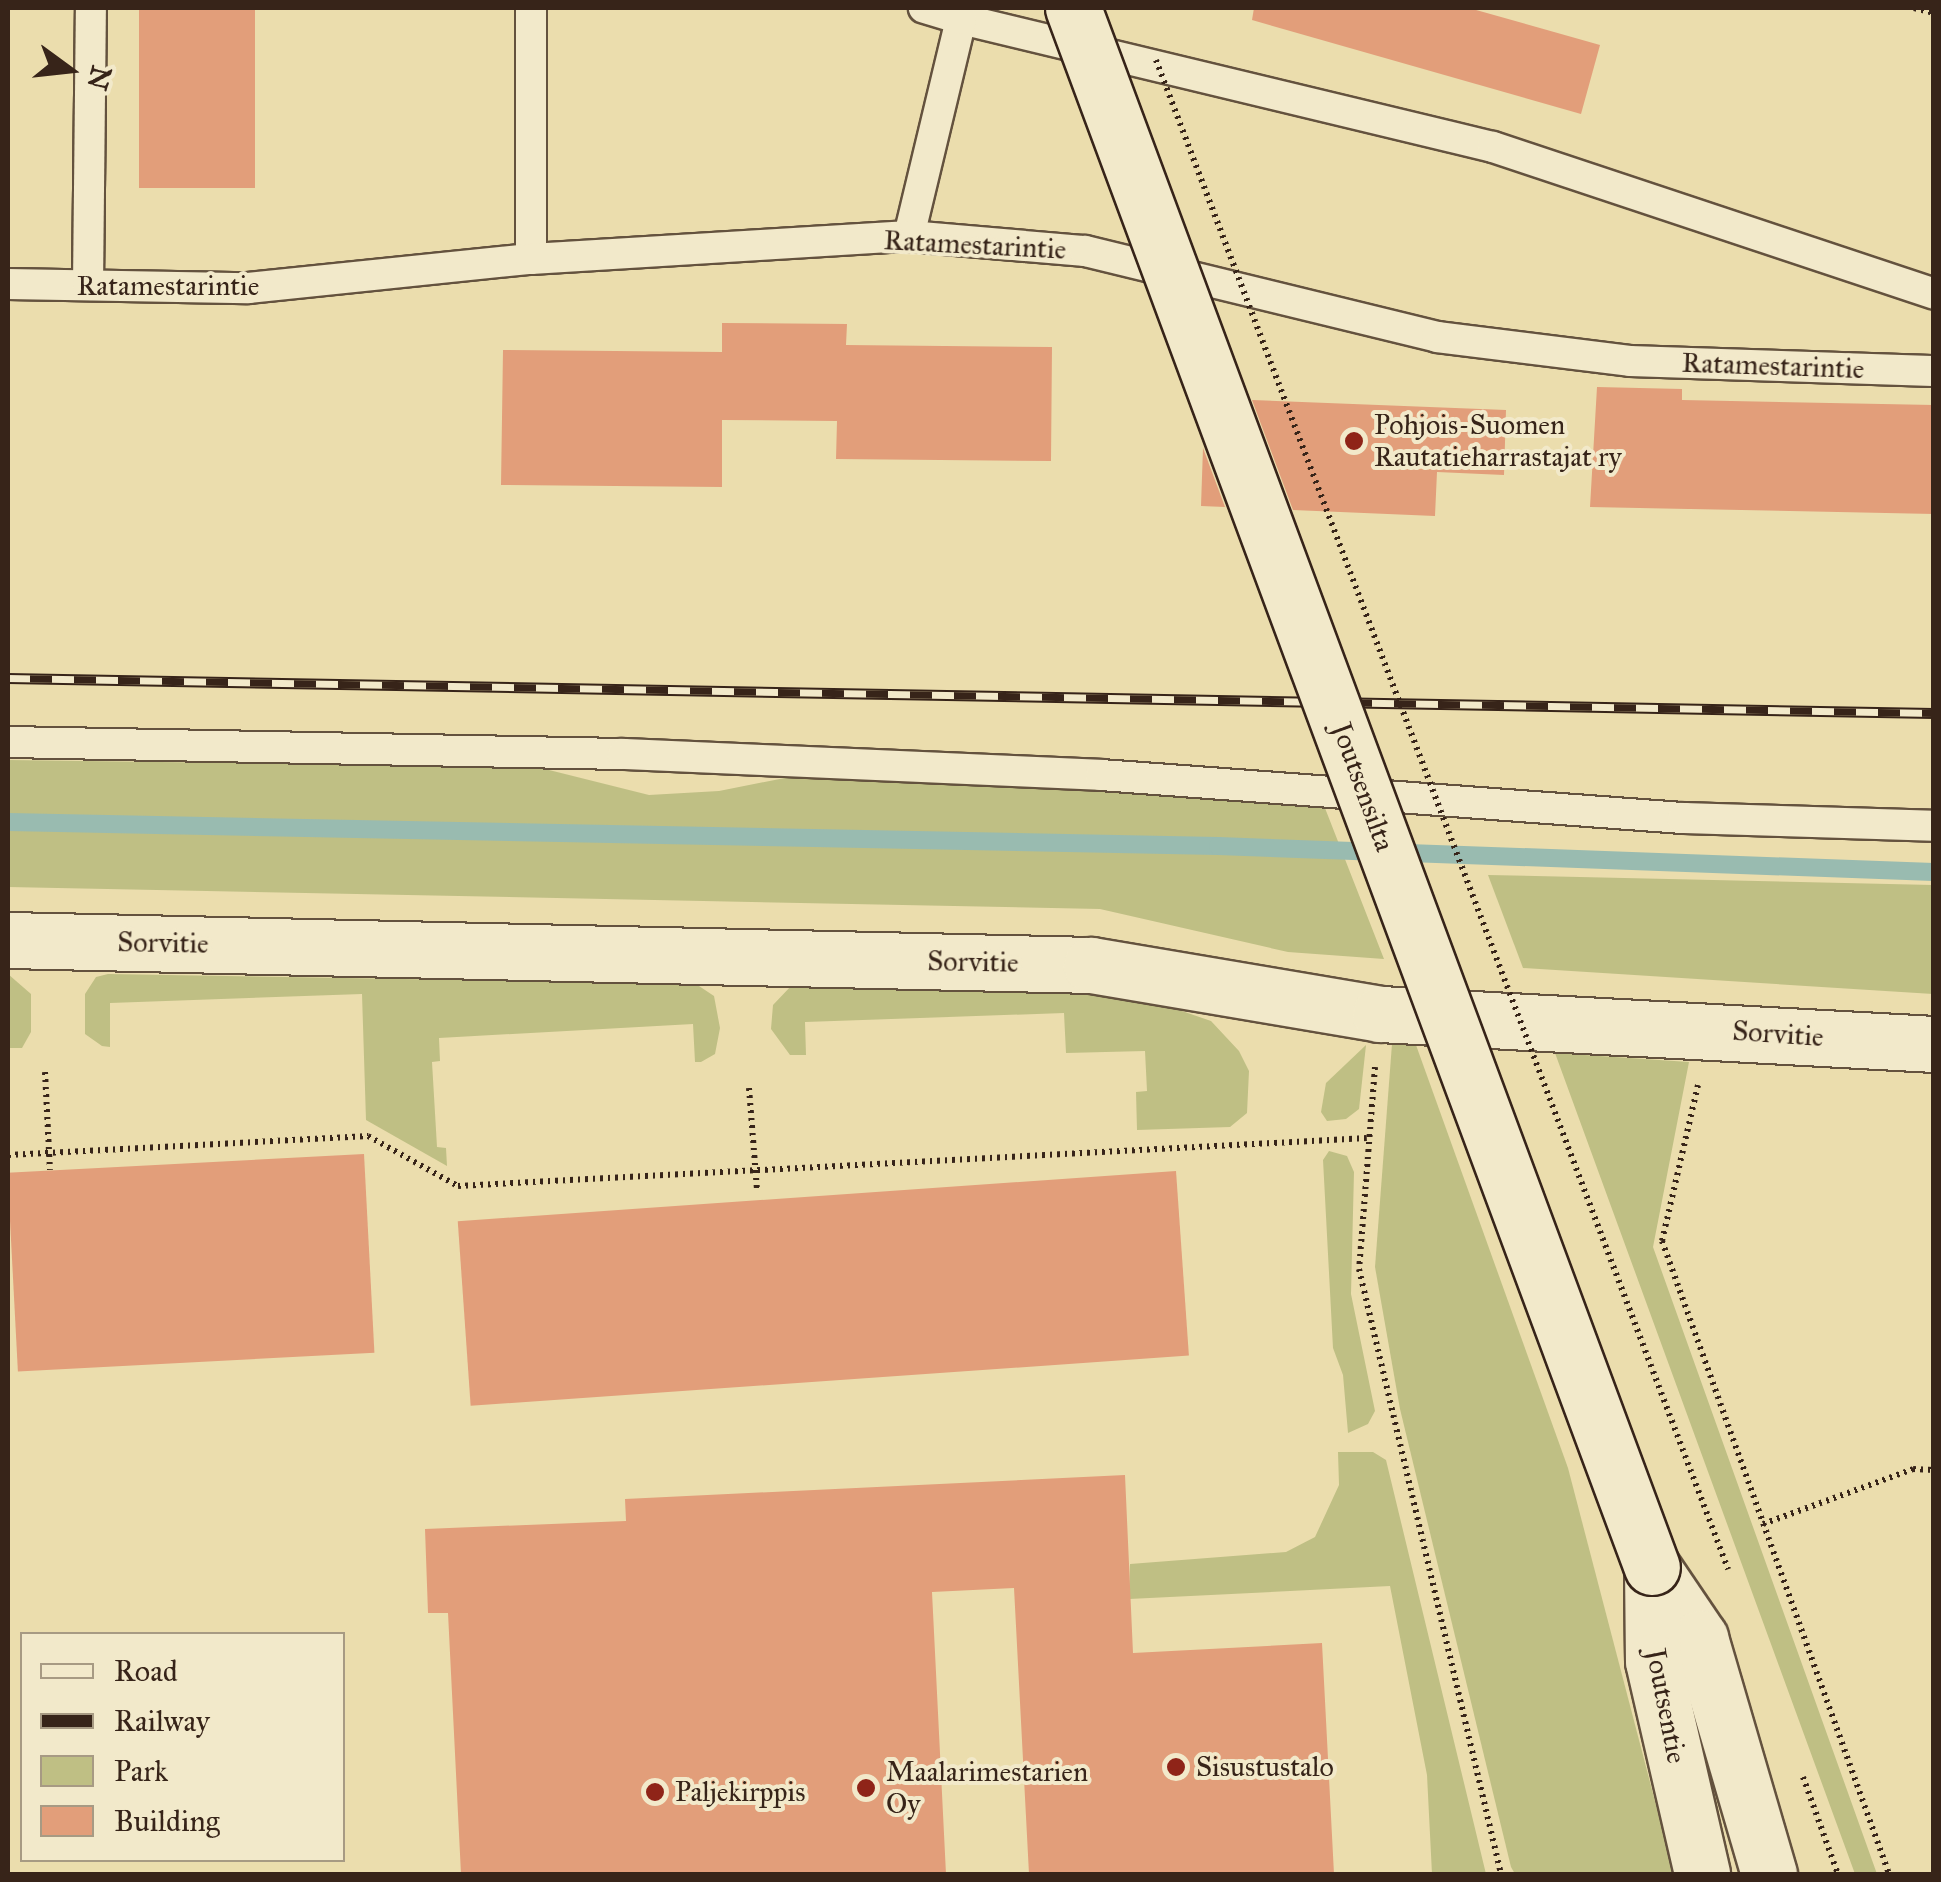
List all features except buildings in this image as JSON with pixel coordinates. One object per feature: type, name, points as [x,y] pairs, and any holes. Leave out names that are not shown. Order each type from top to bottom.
[{"type":"main road","name":"Joutsensilta","points":[[1073,8],[1652,1567]]},
{"type":"main road","name":"Sorvitie","points":[[8,940],[1091,964],[1380,1014],[1934,1044]]},
{"type":"main road","name":"Joutsentie","points":[[1652,1567],[1653,1661],[1702,1874]]},
{"type":"main road","name":"Joutsentie","points":[[1652,1567],[1700,1638],[1770,1874]]},
{"type":"lane","points":[[88,285],[91,8]]},
{"type":"lane","points":[[531,8],[531,259]]},
{"type":"lane","points":[[924,8],[965,13],[1493,147],[1934,294]]},
{"type":"lane","points":[[909,236],[965,13]]},
{"type":"lane","name":"Ratamestarintie","points":[[8,284],[248,288],[531,259],[909,236],[1084,251],[1437,337],[1630,361],[1934,371]]},
{"type":"lane","points":[[8,742],[643,754],[1100,775],[1682,818],[1934,826]]},
{"type":"path","points":[[1914,8],[1934,13]]},
{"type":"path","points":[[1150,45],[1728,1569]]},
{"type":"path","points":[[1380,1014],[1358,1269],[1502,1874]]},
{"type":"path","points":[[1705,1029],[1704,1062],[1662,1241],[1888,1874]]},
{"type":"path","points":[[45,1072],[50,1170]]},
{"type":"path","points":[[750,1088],[757,1190]]},
{"type":"path","points":[[8,1155],[368,1136],[458,1186],[1367,1138]]},
{"type":"path","points":[[1764,1524],[1913,1468],[1934,1470]]},
{"type":"green space","points":[[8,760],[537,767],[649,795],[719,791],[810,773],[1098,784],[1323,803],[1384,959],[1288,952],[1100,909],[8,887]]},
{"type":"green space","points":[[1488,875],[1933,885],[1933,994],[1523,968]]},
{"type":"green space","points":[[8,974],[31,994],[31,1032],[22,1048],[8,1048]]},
{"type":"green space","points":[[108,974],[696,984],[714,996],[720,1028],[715,1054],[701,1062],[695,1062],[693,1024],[439,1038],[440,1061],[432,1062],[437,1147],[446,1148],[447,1166],[366,1120],[362,994],[110,1003],[110,1047],[85,1034],[85,994],[96,977]]},
{"type":"green space","points":[[792,985],[1089,992],[1176,1009],[1211,1021],[1239,1051],[1249,1071],[1247,1113],[1230,1127],[1137,1130],[1136,1092],[1147,1091],[1145,1051],[1066,1053],[1064,1013],[805,1022],[806,1055],[790,1055],[771,1029],[773,1005]]},
{"type":"green space","points":[[1392,1044],[1416,1045],[1568,1468],[1674,1874],[1515,1874],[1511,1867],[1400,1409],[1375,1267]]},
{"type":"green space","points":[[1366,1045],[1359,1109],[1346,1119],[1327,1121],[1321,1112],[1326,1083]]},
{"type":"green space","points":[[1555,1053],[1689,1062],[1653,1247],[1877,1874],[1855,1874]]},
{"type":"green space","points":[[1329,1151],[1347,1156],[1354,1172],[1351,1294],[1375,1411],[1368,1424],[1348,1433],[1343,1375],[1333,1348],[1323,1160]]},
{"type":"green space","points":[[1338,1452],[1373,1452],[1386,1460],[1486,1874],[1432,1874],[1427,1775],[1390,1586],[1129,1599],[1130,1564],[1286,1552],[1315,1537],[1339,1485]]},
{"type":"waterway","points":[[8,822],[1218,846],[1934,872]]},
{"type":"railway","points":[[8,678],[1934,713]]},
{"type":"place","name":"Pohjois-Suomen Rautatieharrastajat ry","points":[[1354,441]]},
{"type":"place","name":"Sisustustalo","points":[[1176,1767]]},
{"type":"place","name":"Maalarimestarien Oy","points":[[866,1788]]},
{"type":"place","name":"Paljekirppis","points":[[655,1792]]}]
